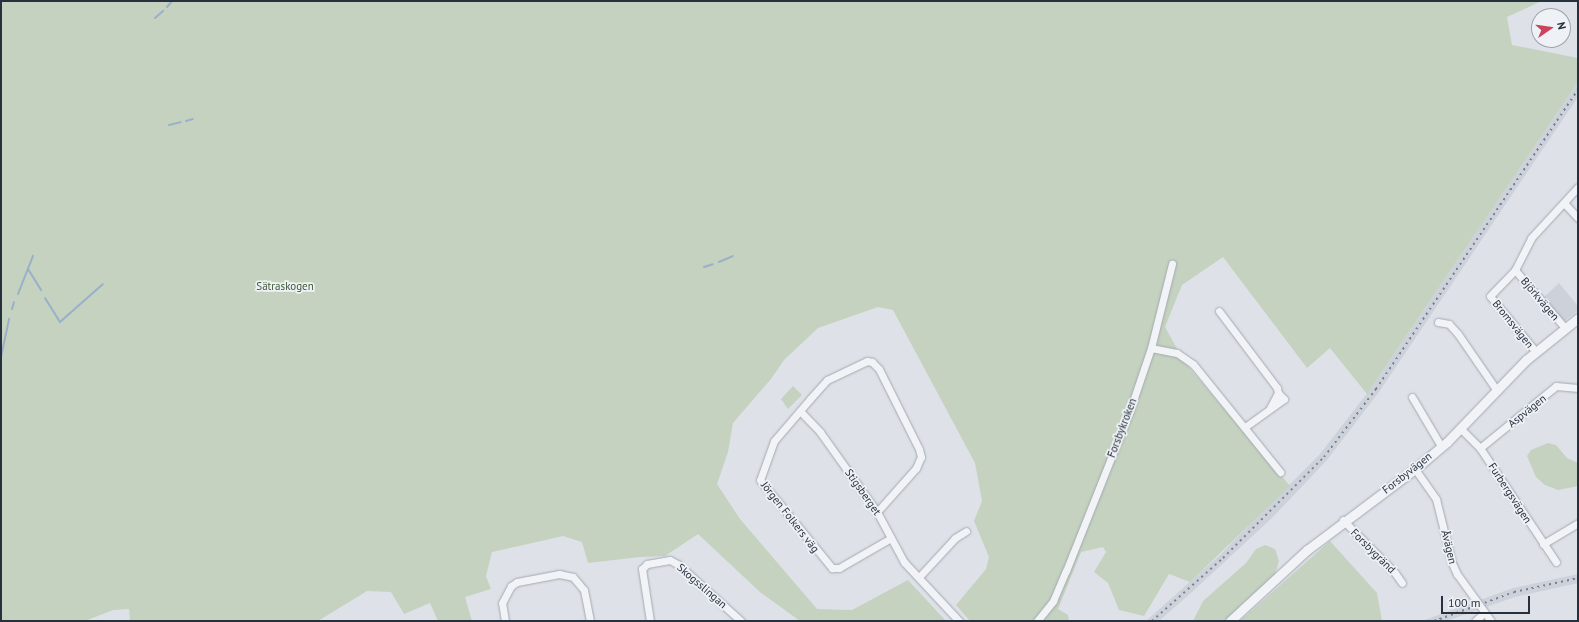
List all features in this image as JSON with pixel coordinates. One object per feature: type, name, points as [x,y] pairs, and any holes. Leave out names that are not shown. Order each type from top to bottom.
[{"type":"street","name":"Björkvägen","points":[[1490,296],[1515,270],[1531,238],[1578,187]]},
{"type":"street","points":[[1564,203],[1578,218]]},
{"type":"street","name":"Forsbykroken","points":[[1037,621],[1053,601],[1066,572],[1130,410],[1151,348],[1172,264]]},
{"type":"street","name":"Björkvägen","points":[[1515,270],[1565,328]]},
{"type":"street","name":"Bromsvägen","points":[[1490,296],[1536,352]]},
{"type":"street","points":[[1219,311],[1278,388],[1278,393],[1284,399],[1246,427]]},
{"type":"street","name":"Forsbyvägen","points":[[1230,621],[1307,550],[1343,520],[1415,469],[1460,428],[1496,389],[1536,352],[1578,318]]},
{"type":"street","points":[[1438,322],[1448,324],[1458,334],[1496,389]]},
{"type":"street","points":[[1151,348],[1177,353],[1193,364],[1246,427],[1280,472]]},
{"type":"street","name":"Jörgen Folkers väg","points":[[877,512],[916,468],[921,458],[914,437],[876,365],[872,362],[862,363],[827,380],[770,448],[760,474],[766,489],[832,568],[839,568],[891,538]]},
{"type":"street","name":"Aspvägen","points":[[1480,448],[1556,386],[1578,388]]},
{"type":"street","points":[[1412,397],[1441,446]]},
{"type":"street","name":"Stigsberget","points":[[800,411],[820,432],[877,512],[904,562],[959,621]]},
{"type":"street","name":"Furbergsvägen","points":[[1460,428],[1480,448],[1556,562]]},
{"type":"street","name":"Åvägen","points":[[1415,469],[1436,499],[1452,563],[1457,574],[1491,621]]},
{"type":"street","name":"Forsbygränd","points":[[1343,520],[1395,573],[1402,583]]},
{"type":"street","points":[[1543,544],[1578,523]]},
{"type":"street","points":[[919,577],[955,538],[966,531]]},
{"type":"street","name":"Skogsslingan","points":[[650,621],[642,569],[647,564],[670,560],[679,565],[741,621]]},
{"type":"street","points":[[505,621],[502,603],[511,586],[517,582],[559,574],[573,577],[584,590],[590,621]]},
{"type":"street","points":[[1475,621],[1484,613]]},
{"type":"shaded area","points":[[1578,82],[1578,97],[1379,392],[1327,460],[1273,517],[1192,592],[1159,621],[1146,621],[1220,555],[1320,454],[1372,387]]},
{"type":"shaded area","points":[[1559,283],[1578,306],[1578,310],[1562,323],[1543,298]]},
{"type":"shaded area","points":[[1578,574],[1578,583],[1515,597],[1446,621],[1422,621],[1513,588]]},
{"type":"green space","name":"Sätraskogen","points":[[1,1],[1542,1],[1507,17],[1512,45],[1578,58],[1578,82],[1367,394],[1330,348],[1307,368],[1223,257],[1182,285],[1165,327],[1185,363],[1290,486],[1190,582],[1169,574],[1144,616],[1119,610],[1108,583],[1094,572],[1106,552],[1103,547],[1081,552],[1058,609],[1068,615],[1069,621],[970,621],[956,605],[986,569],[989,557],[974,521],[982,501],[975,463],[893,310],[878,307],[818,328],[784,360],[771,379],[733,423],[728,452],[717,484],[740,519],[817,609],[852,610],[908,580],[946,621],[800,621],[760,592],[698,534],[665,556],[640,557],[588,563],[582,542],[563,536],[492,552],[486,576],[491,589],[465,597],[472,621],[438,621],[430,603],[404,614],[391,592],[367,591],[318,621],[130,621],[129,609],[113,610],[85,621],[1,621]]},
{"type":"green space","points":[[793,386],[802,395],[788,409],[781,399]]},
{"type":"green space","points":[[1548,443],[1556,445],[1567,458],[1578,463],[1578,486],[1558,490],[1545,485],[1536,477],[1527,456],[1531,450]]},
{"type":"green space","points":[[1330,541],[1377,593],[1382,621],[1240,621]]},
{"type":"green space","points":[[1265,545],[1275,549],[1279,561],[1275,574],[1225,621],[1193,621],[1203,601],[1246,563],[1256,549]]},
{"type":"waterway","points":[[167,7],[172,1]]},
{"type":"waterway","points":[[155,18],[163,11]]},
{"type":"waterway","points":[[186,121],[193,119]]},
{"type":"waterway","points":[[169,125],[181,122]]},
{"type":"waterway","points":[[18,294],[33,256]]},
{"type":"waterway","points":[[719,262],[733,256]]},
{"type":"waterway","points":[[704,267],[713,264]]},
{"type":"waterway","points":[[28,269],[41,290]]},
{"type":"waterway","points":[[45,298],[60,322],[103,284]]},
{"type":"waterway","points":[[12,309],[14,302]]},
{"type":"waterway","points":[[1,357],[9,319]]},
{"type":"railway","points":[[1152,621],[1223,558],[1324,457],[1376,389],[1578,89]]},
{"type":"railway","points":[[1434,621],[1514,592],[1578,578]]}]
